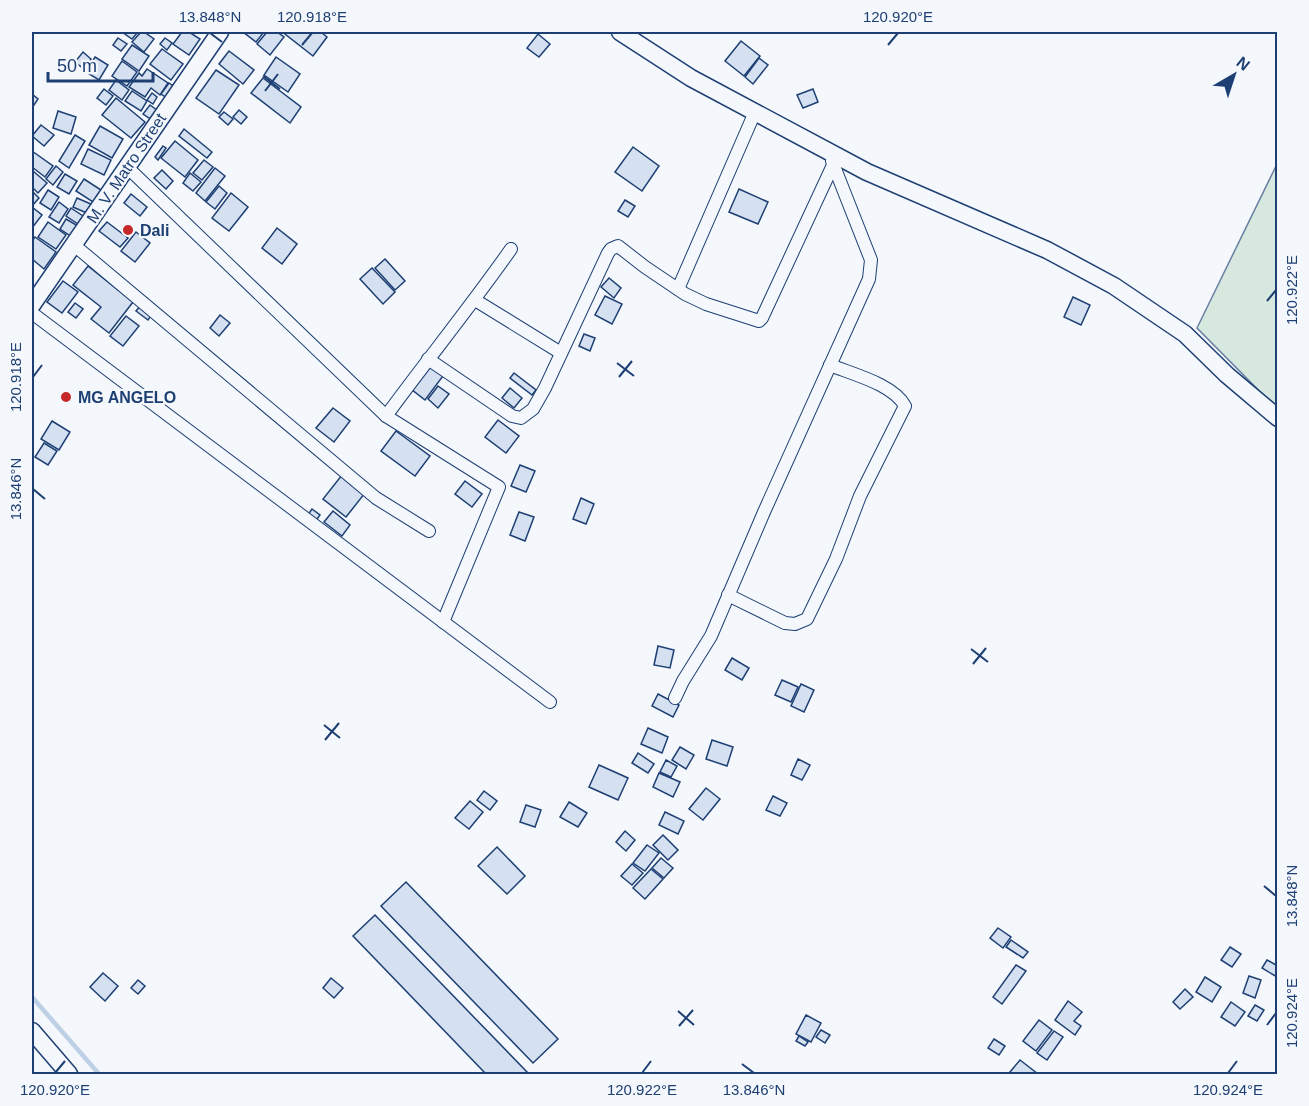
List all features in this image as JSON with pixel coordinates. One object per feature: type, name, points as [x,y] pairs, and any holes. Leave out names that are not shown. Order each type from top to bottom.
[{"type":"street","name":"M. V. Matro Street","points":[[32,305],[220,32]]},
{"type":"street","points":[[620,32],[691,78],[755,112],[831,158],[1047,250],[1114,286],[1185,334],[1227,375],[1278,418]]},
{"type":"street","points":[[678,289],[755,112]]},
{"type":"street","points":[[428,359],[512,416],[521,418],[533,408],[545,388],[608,253],[618,246],[678,289],[706,304],[759,321],[831,158]]},
{"type":"street","points":[[675,698],[711,636],[868,279],[871,260],[831,158]]},
{"type":"street","points":[[126,166],[386,416],[499,487],[443,621]]},
{"type":"street","points":[[74,245],[376,498],[429,531]]},
{"type":"street","points":[[386,416],[512,249]]},
{"type":"street","points":[[475,300],[561,353]]},
{"type":"street","points":[[32,313],[550,702]]},
{"type":"street","points":[[728,595],[785,622],[795,624],[807,619],[836,559],[860,495],[905,406],[899,397],[887,388],[830,365]]},
{"type":"street","points":[[32,1031],[69,1074]]},
{"type":"shaded area","points":[[1277,164],[1277,409],[1197,328]]},
{"type":"building","points":[[122,32],[138,32],[132,39]]},
{"type":"building","points":[[141,32],[154,39],[144,52],[132,42]]},
{"type":"building","points":[[182,32],[189,32],[200,39],[189,55],[173,44]]},
{"type":"building","points":[[243,32],[264,32],[256,42]]},
{"type":"building","points":[[267,32],[277,32],[284,37],[270,55],[257,44]]},
{"type":"building","points":[[288,32],[321,32],[327,37],[313,56],[285,34]]},
{"type":"building","points":[[538,34],[550,44],[539,57],[527,48]]},
{"type":"building","points":[[118,38],[127,44],[121,51],[113,45]]},
{"type":"building","points":[[165,38],[172,43],[167,50],[160,44]]},
{"type":"building","points":[[741,41],[760,56],[744,76],[725,61]]},
{"type":"building","points":[[132,45],[149,56],[139,71],[122,59]]},
{"type":"building","points":[[162,49],[183,64],[171,80],[150,64]]},
{"type":"building","points":[[229,51],[254,70],[243,84],[219,64]]},
{"type":"building","points":[[83,52],[91,59],[84,69],[75,62]]},
{"type":"building","points":[[95,57],[108,65],[99,80],[86,72]]},
{"type":"building","points":[[276,57],[300,74],[288,92],[264,75]]},
{"type":"building","points":[[759,58],[768,65],[753,84],[745,77]]},
{"type":"building","points":[[122,61],[137,72],[127,86],[112,76]]},
{"type":"building","points":[[147,69],[168,83],[160,95],[151,88],[145,97],[129,87],[139,73],[142,76]]},
{"type":"building","points":[[216,70],[239,85],[219,114],[196,98]]},
{"type":"building","points":[[263,78],[301,107],[290,123],[251,93]]},
{"type":"building","points":[[116,80],[129,90],[122,100],[109,90]]},
{"type":"building","points":[[169,83],[175,87],[167,98],[161,94]]},
{"type":"building","points":[[104,89],[113,96],[106,105],[97,98]]},
{"type":"building","points":[[813,89],[818,102],[803,108],[797,95]]},
{"type":"building","points":[[132,91],[147,101],[141,111],[125,101]]},
{"type":"building","points":[[152,93],[157,97],[153,104],[147,100]]},
{"type":"building","points":[[32,94],[38,99],[32,108]]},
{"type":"building","points":[[116,98],[145,122],[131,138],[102,115]]},
{"type":"building","points":[[150,105],[161,113],[155,122],[143,114]]},
{"type":"building","points":[[239,110],[247,117],[241,124],[233,117]]},
{"type":"building","points":[[58,111],[76,117],[71,134],[53,128]]},
{"type":"building","points":[[224,112],[233,119],[228,125],[219,117]]},
{"type":"building","points":[[41,125],[54,135],[44,146],[32,136]]},
{"type":"building","points":[[100,126],[123,139],[112,158],[89,145]]},
{"type":"building","points":[[184,129],[212,152],[207,158],[179,136]]},
{"type":"building","points":[[75,135],[85,141],[69,168],[59,161]]},
{"type":"building","points":[[175,141],[198,160],[185,177],[161,158]]},
{"type":"building","points":[[163,146],[166,148],[158,160],[155,157]]},
{"type":"building","points":[[633,147],[659,166],[642,191],[615,172]]},
{"type":"building","points":[[88,149],[111,160],[104,175],[81,164]]},
{"type":"building","points":[[32,151],[53,166],[45,177],[32,167]]},
{"type":"building","points":[[204,160],[213,167],[202,180],[193,173]]},
{"type":"building","points":[[56,166],[63,172],[53,185],[46,179]]},
{"type":"building","points":[[215,168],[225,176],[205,201],[196,193]]},
{"type":"building","points":[[162,170],[173,181],[166,189],[154,178]]},
{"type":"building","points":[[33,171],[47,183],[38,193],[32,187]]},
{"type":"building","points":[[190,173],[201,182],[193,191],[183,183]]},
{"type":"building","points":[[65,174],[77,181],[69,194],[57,187]]},
{"type":"building","points":[[84,179],[101,190],[93,202],[76,191]]},
{"type":"building","points":[[219,186],[227,193],[215,209],[206,202]]},
{"type":"building","points":[[739,189],[768,202],[758,224],[729,212]]},
{"type":"building","points":[[48,190],[59,197],[51,210],[40,203]]},
{"type":"building","points":[[32,191],[39,198],[32,206]]},
{"type":"building","points":[[231,193],[248,207],[229,231],[212,218]]},
{"type":"building","points":[[131,194],[147,207],[140,216],[124,203]]},
{"type":"building","points":[[77,198],[93,205],[89,214],[73,207]]},
{"type":"building","points":[[625,200],[635,206],[628,217],[618,211]]},
{"type":"building","points":[[59,202],[68,209],[59,223],[49,217]]},
{"type":"building","points":[[32,207],[42,215],[32,228]]},
{"type":"building","points":[[71,208],[86,218],[81,226],[66,216]]},
{"type":"building","points":[[66,219],[78,226],[72,237],[60,229]]},
{"type":"building","points":[[48,222],[66,235],[56,249],[38,237]]},
{"type":"building","points":[[107,222],[128,238],[120,247],[99,231]]},
{"type":"building","points":[[277,228],[297,244],[282,264],[262,248]]},
{"type":"building","points":[[136,232],[150,243],[135,262],[121,251]]},
{"type":"building","points":[[35,237],[56,252],[44,269],[32,259],[32,241]]},
{"type":"building","points":[[385,259],[405,281],[395,290],[375,268]]},
{"type":"building","points":[[88,266],[133,302],[109,333],[91,319],[101,307],[73,285]]},
{"type":"building","points":[[372,268],[395,292],[383,304],[360,279]]},
{"type":"building","points":[[609,278],[621,288],[614,298],[601,287]]},
{"type":"building","points":[[63,281],[78,292],[62,313],[47,302]]},
{"type":"building","points":[[605,296],[622,304],[612,324],[595,315]]},
{"type":"building","points":[[1073,297],[1090,305],[1081,325],[1064,317]]},
{"type":"building","points":[[75,303],[83,309],[76,318],[68,312]]},
{"type":"building","points":[[142,304],[153,313],[148,320],[136,311]]},
{"type":"building","points":[[220,315],[230,323],[219,336],[210,328]]},
{"type":"building","points":[[126,316],[139,326],[123,346],[110,336]]},
{"type":"building","points":[[584,334],[595,338],[590,351],[579,346]]},
{"type":"building","points":[[429,365],[443,376],[425,400],[411,389]]},
{"type":"building","points":[[514,373],[536,390],[532,395],[510,378]]},
{"type":"building","points":[[438,386],[449,394],[438,408],[428,399]]},
{"type":"building","points":[[510,388],[522,398],[514,408],[502,398]]},
{"type":"building","points":[[333,408],[350,421],[334,442],[316,428]]},
{"type":"building","points":[[498,420],[519,436],[506,453],[485,437]]},
{"type":"building","points":[[52,421],[70,432],[59,450],[41,439]]},
{"type":"building","points":[[396,431],[430,456],[415,476],[381,451]]},
{"type":"building","points":[[44,443],[57,451],[48,465],[35,457]]},
{"type":"building","points":[[520,465],[535,471],[526,492],[511,486]]},
{"type":"building","points":[[342,475],[365,493],[346,517],[323,499]]},
{"type":"building","points":[[465,481],[482,494],[472,507],[455,494]]},
{"type":"building","points":[[581,498],[594,504],[586,524],[573,519]]},
{"type":"building","points":[[312,509],[320,515],[315,522],[307,516]]},
{"type":"building","points":[[333,511],[350,525],[342,536],[324,522]]},
{"type":"building","points":[[519,512],[534,517],[525,541],[510,535]]},
{"type":"building","points":[[658,646],[674,650],[670,668],[654,665]]},
{"type":"building","points":[[732,658],[749,668],[742,680],[725,670]]},
{"type":"building","points":[[782,680],[798,687],[791,702],[775,695]]},
{"type":"building","points":[[801,684],[814,690],[804,712],[791,706]]},
{"type":"building","points":[[658,694],[679,705],[673,717],[652,706]]},
{"type":"building","points":[[648,728],[668,737],[662,753],[641,744]]},
{"type":"building","points":[[712,740],[733,747],[727,766],[706,759]]},
{"type":"building","points":[[680,747],[694,755],[686,769],[672,760]]},
{"type":"building","points":[[638,753],[654,764],[648,773],[632,763]]},
{"type":"building","points":[[798,759],[810,765],[802,780],[791,775]]},
{"type":"building","points":[[666,760],[677,766],[671,777],[660,772]]},
{"type":"building","points":[[599,765],[628,778],[618,800],[589,787]]},
{"type":"building","points":[[659,773],[680,782],[673,797],[653,787]]},
{"type":"building","points":[[706,788],[720,799],[703,820],[689,809]]},
{"type":"building","points":[[484,791],[497,801],[490,810],[477,800]]},
{"type":"building","points":[[773,796],[787,803],[780,816],[766,810]]},
{"type":"building","points":[[470,801],[483,812],[469,829],[455,818]]},
{"type":"building","points":[[569,802],[587,813],[578,827],[560,817]]},
{"type":"building","points":[[526,805],[541,810],[535,827],[520,822]]},
{"type":"building","points":[[665,812],[684,821],[678,834],[659,825]]},
{"type":"building","points":[[625,831],[635,840],[626,851],[616,842]]},
{"type":"building","points":[[663,835],[678,850],[668,860],[653,845]]},
{"type":"building","points":[[647,845],[659,853],[645,871],[633,863]]},
{"type":"building","points":[[497,847],[525,876],[507,894],[478,866]]},
{"type":"building","points":[[661,858],[673,868],[664,878],[652,868]]},
{"type":"building","points":[[632,864],[643,873],[632,885],[621,876]]},
{"type":"building","points":[[651,869],[663,879],[645,899],[633,888]]},
{"type":"building","points":[[406,882],[558,1039],[533,1063],[381,906]]},
{"type":"building","points":[[375,915],[527,1072],[525,1074],[486,1074],[353,936]]},
{"type":"building","points":[[998,928],[1011,937],[1003,948],[990,938]]},
{"type":"building","points":[[1011,940],[1028,952],[1023,958],[1006,947]]},
{"type":"building","points":[[1230,947],[1241,954],[1232,967],[1221,960]]},
{"type":"building","points":[[1267,960],[1278,966],[1277,977],[1262,968]]},
{"type":"building","points":[[1016,965],[1026,971],[1002,1004],[993,997]]},
{"type":"building","points":[[103,973],[118,986],[105,1001],[90,987]]},
{"type":"building","points":[[1249,976],[1261,980],[1255,998],[1243,993]]},
{"type":"building","points":[[1205,977],[1221,987],[1212,1002],[1196,992]]},
{"type":"building","points":[[331,978],[343,988],[334,998],[323,988]]},
{"type":"building","points":[[138,980],[145,986],[138,994],[131,988]]},
{"type":"building","points":[[1185,989],[1193,997],[1180,1009],[1173,1002]]},
{"type":"building","points":[[1068,1001],[1082,1012],[1074,1021],[1081,1026],[1075,1035],[1055,1020]]},
{"type":"building","points":[[1231,1002],[1245,1012],[1235,1026],[1221,1017]]},
{"type":"building","points":[[1255,1005],[1264,1010],[1257,1021],[1248,1016]]},
{"type":"building","points":[[806,1015],[821,1023],[811,1042],[796,1034]]},
{"type":"building","points":[[1039,1020],[1052,1030],[1036,1051],[1023,1041]]},
{"type":"building","points":[[821,1030],[830,1035],[825,1043],[816,1037]]},
{"type":"building","points":[[1054,1031],[1063,1037],[1047,1060],[1037,1053]]},
{"type":"building","points":[[799,1036],[808,1042],[805,1046],[796,1041]]},
{"type":"building","points":[[994,1039],[1005,1046],[999,1055],[988,1048]]},
{"type":"building","points":[[1020,1060],[1038,1074],[1012,1074],[1010,1072]]},
{"type":"waterway","points":[[32,997],[99,1074]]},
{"type":"place","name":"Dali","points":[[128,230]]},
{"type":"place","name":"MG ANGELO","points":[[66,397]]}]
